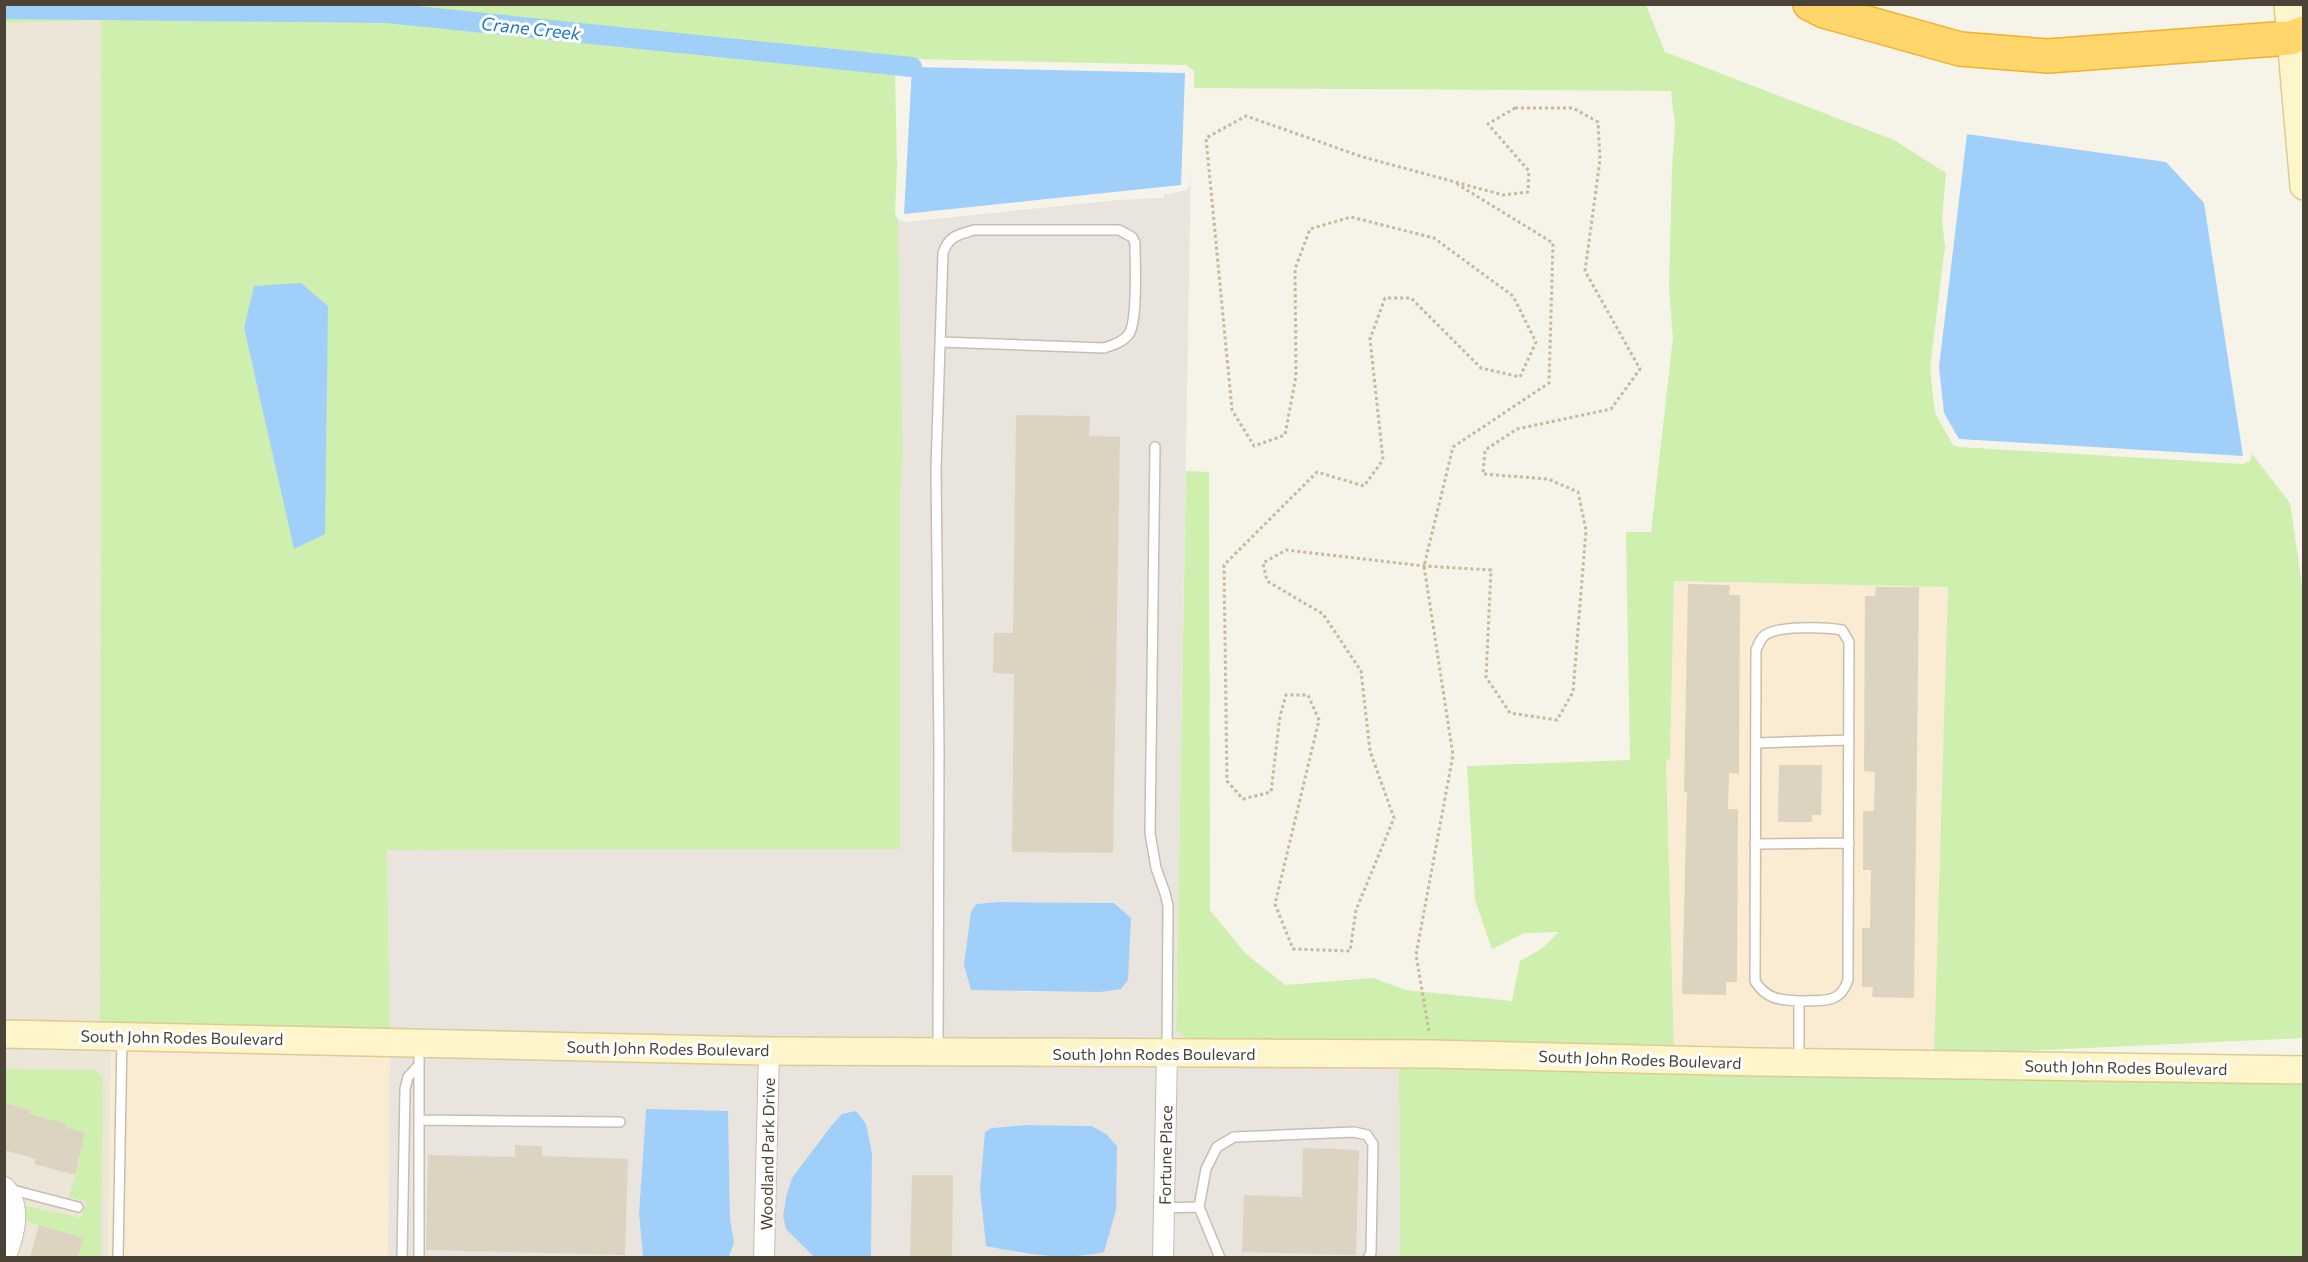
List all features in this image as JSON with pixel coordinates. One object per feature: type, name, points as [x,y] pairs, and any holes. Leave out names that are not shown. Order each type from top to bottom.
[{"type":"highway","points":[[1810,4],[1824,11],[1960,49],[2048,56],[2297,36]]},
{"type":"main road","points":[[2288,4],[2297,36],[2304,186]]},
{"type":"main road","name":"South John Rodes Boulevard","points":[[4,1034],[122,1036],[419,1054],[770,1051],[1433,1054],[1757,1062],[2304,1070]]},
{"type":"street","name":"Woodland Park Drive","points":[[764,1257],[770,1051]]},
{"type":"street","name":"Fortune Place","points":[[1163,1257],[1167,1053]]},
{"type":"street","points":[[5,1257],[12,1242],[15,1215],[13,1200],[6,1188]]},
{"type":"lane","points":[[938,1052],[939,738],[936,469],[940,342],[943,253],[947,242],[957,235],[974,230],[1119,230],[1132,237],[1135,243],[1134,317],[1128,334],[1118,343],[1104,348],[940,342]]},
{"type":"lane","points":[[1155,447],[1150,833],[1155,868],[1166,893],[1168,906],[1167,1053]]},
{"type":"lane","points":[[1829,628],[1842,630],[1849,642],[1849,741],[1848,980],[1845,991],[1836,999],[1779,1000],[1768,996],[1755,981],[1756,650],[1763,636],[1775,630],[1829,628]]},
{"type":"lane","points":[[1756,742],[1849,741]]},
{"type":"lane","points":[[1755,844],[1849,843]]},
{"type":"lane","points":[[1799,1001],[1799,1062]]},
{"type":"lane","points":[[118,1257],[122,1036]]},
{"type":"lane","points":[[419,1054],[419,1257]]},
{"type":"lane","points":[[402,1257],[405,1089],[419,1054]]},
{"type":"lane","points":[[419,1120],[620,1122]]},
{"type":"lane","points":[[1220,1257],[1199,1208],[1206,1169],[1217,1147],[1234,1137],[1354,1132],[1367,1135],[1373,1144],[1371,1253],[1368,1257]]},
{"type":"lane","points":[[6,1188],[78,1207]]},
{"type":"lane","points":[[1164,1208],[1199,1208]]},
{"type":"path","points":[[1515,108],[1572,108],[1598,122],[1600,160],[1585,271],[1640,369],[1611,409],[1517,429],[1485,450],[1483,474],[1548,479],[1578,492],[1586,530],[1573,692],[1557,720],[1510,713],[1486,677],[1491,570],[1424,566],[1286,550],[1263,563],[1267,581],[1323,614],[1361,671],[1370,751],[1394,818],[1356,910],[1350,951],[1293,949],[1275,904],[1319,720],[1308,695],[1286,695],[1280,716],[1271,792],[1243,799],[1227,781],[1224,566],[1317,472],[1365,486],[1383,460],[1370,339],[1385,298],[1412,298],[1481,368],[1520,377],[1536,342],[1513,296],[1434,238],[1351,217],[1310,229],[1295,269],[1296,376],[1285,435],[1254,446],[1232,410],[1206,138],[1246,116],[1363,157],[1503,195],[1528,192],[1529,171],[1488,124],[1515,108]]},
{"type":"path","points":[[1433,1054],[1416,955],[1453,755],[1424,566],[1453,447],[1549,383],[1553,243],[1452,181]]},
{"type":"shaded area","points":[[101,20],[100,1027],[5,1024],[4,23]]},
{"type":"shaded area","points":[[1191,160],[1176,1031],[1194,1044],[390,1033],[387,850],[900,849],[900,497],[903,456],[898,220],[905,222],[1119,200],[1164,198],[1164,195],[1187,190],[1190,185]],"holes":[[[999,902],[1114,903],[1100,992],[1078,990],[1023,992],[976,904]]]},
{"type":"shaded area","points":[[1674,581],[1948,587],[1934,1055],[1674,1051],[1666,759],[1670,759]]},
{"type":"shaded area","points":[[5,1043],[111,1045],[108,1257],[5,1258]]},
{"type":"shaded area","points":[[111,1045],[390,1051],[388,1257],[108,1258]]},
{"type":"shaded area","points":[[390,1051],[1399,1065],[1400,1257],[871,1257],[872,1153],[792,1178],[783,1216],[801,1243],[814,1257],[730,1257],[734,1243],[730,1219],[646,1109],[639,1214],[643,1257],[388,1258]],"holes":[[[1026,1125],[1091,1126],[1088,1255],[1024,1254],[986,1246],[992,1128]]]},
{"type":"green space","points":[[4,5],[1646,5],[1665,52],[1894,140],[1946,173],[1942,219],[1945,247],[1930,368],[1935,413],[1953,445],[2243,464],[2250,461],[2252,454],[2290,503],[2304,599],[2303,1038],[1934,1055],[1948,587],[1674,581],[1670,759],[1666,760],[1674,1051],[1194,1044],[1176,1031],[1186,471],[1209,472],[1210,910],[1245,953],[1285,985],[1373,978],[1406,990],[1512,1001],[1520,961],[1541,949],[1559,932],[1524,933],[1492,949],[1475,900],[1467,766],[1630,760],[1626,532],[1651,532],[1673,338],[1669,290],[1675,126],[1671,91],[1194,88],[1194,71],[1186,65],[912,59],[905,62],[903,72],[895,72],[897,168],[895,213],[898,220],[903,456],[900,497],[900,849],[387,850],[390,1033],[100,1027],[101,20],[5,23]],"holes":[[[244,328],[325,533],[294,548]]]},
{"type":"green space","points":[[1399,1065],[2303,1080],[2303,1257],[1400,1257]]},
{"type":"green space","points":[[4,1069],[95,1070],[103,1077],[101,1257],[79,1257],[83,1238],[24,1221],[22,1210],[27,1206],[81,1218],[87,1201],[69,1197],[81,1155],[66,1124],[29,1115],[30,1110],[5,1103]]},
{"type":"water","points":[[912,67],[1185,73],[1181,185],[904,214]]},
{"type":"water","points":[[1967,134],[2166,162],[2204,203],[2243,456],[1959,439],[1944,413],[1939,367]]},
{"type":"water","points":[[301,283],[328,306],[325,534],[294,549],[244,328],[254,286]]},
{"type":"water","points":[[999,902],[1114,903],[1131,918],[1128,980],[1121,989],[1100,992],[971,990],[964,965],[971,912],[976,904]]},
{"type":"water","points":[[646,1109],[728,1111],[730,1219],[734,1243],[729,1257],[643,1257],[639,1214]]},
{"type":"water","points":[[856,1111],[866,1124],[872,1153],[871,1257],[814,1257],[786,1229],[783,1216],[786,1197],[792,1178],[832,1125],[842,1114]]},
{"type":"water","points":[[1026,1125],[1091,1126],[1106,1134],[1117,1146],[1116,1210],[1104,1252],[1060,1256],[1030,1254],[986,1246],[980,1189],[985,1132],[992,1128]]},
{"type":"building","points":[[1016,415],[1090,416],[1089,436],[1120,437],[1113,853],[1012,852],[1014,674],[993,673],[994,633],[1013,633]]},
{"type":"building","points":[[1688,584],[1730,585],[1729,595],[1740,595],[1739,774],[1729,773],[1728,809],[1738,809],[1737,982],[1726,982],[1726,995],[1682,994],[1687,792],[1684,791]]},
{"type":"building","points":[[1876,587],[1919,587],[1914,998],[1872,997],[1873,987],[1862,987],[1862,928],[1870,928],[1871,870],[1863,870],[1863,811],[1874,811],[1875,772],[1864,771],[1865,596],[1875,596]]},
{"type":"building","points":[[1779,765],[1822,765],[1821,815],[1812,815],[1812,822],[1778,822]]},
{"type":"building","points":[[4,1103],[30,1110],[29,1114],[67,1124],[66,1128],[85,1133],[75,1175],[34,1164],[36,1159],[4,1150]]},
{"type":"building","points":[[515,1145],[542,1146],[542,1156],[628,1159],[625,1255],[426,1250],[428,1155],[515,1157]]},
{"type":"building","points":[[1303,1148],[1359,1150],[1356,1255],[1242,1252],[1244,1195],[1302,1197]]},
{"type":"building","points":[[912,1175],[953,1175],[952,1257],[910,1257]]},
{"type":"building","points":[[39,1225],[84,1238],[78,1257],[30,1257]]},
{"type":"waterway","name":"Crane Creek","points":[[4,9],[387,13],[912,67]]}]
